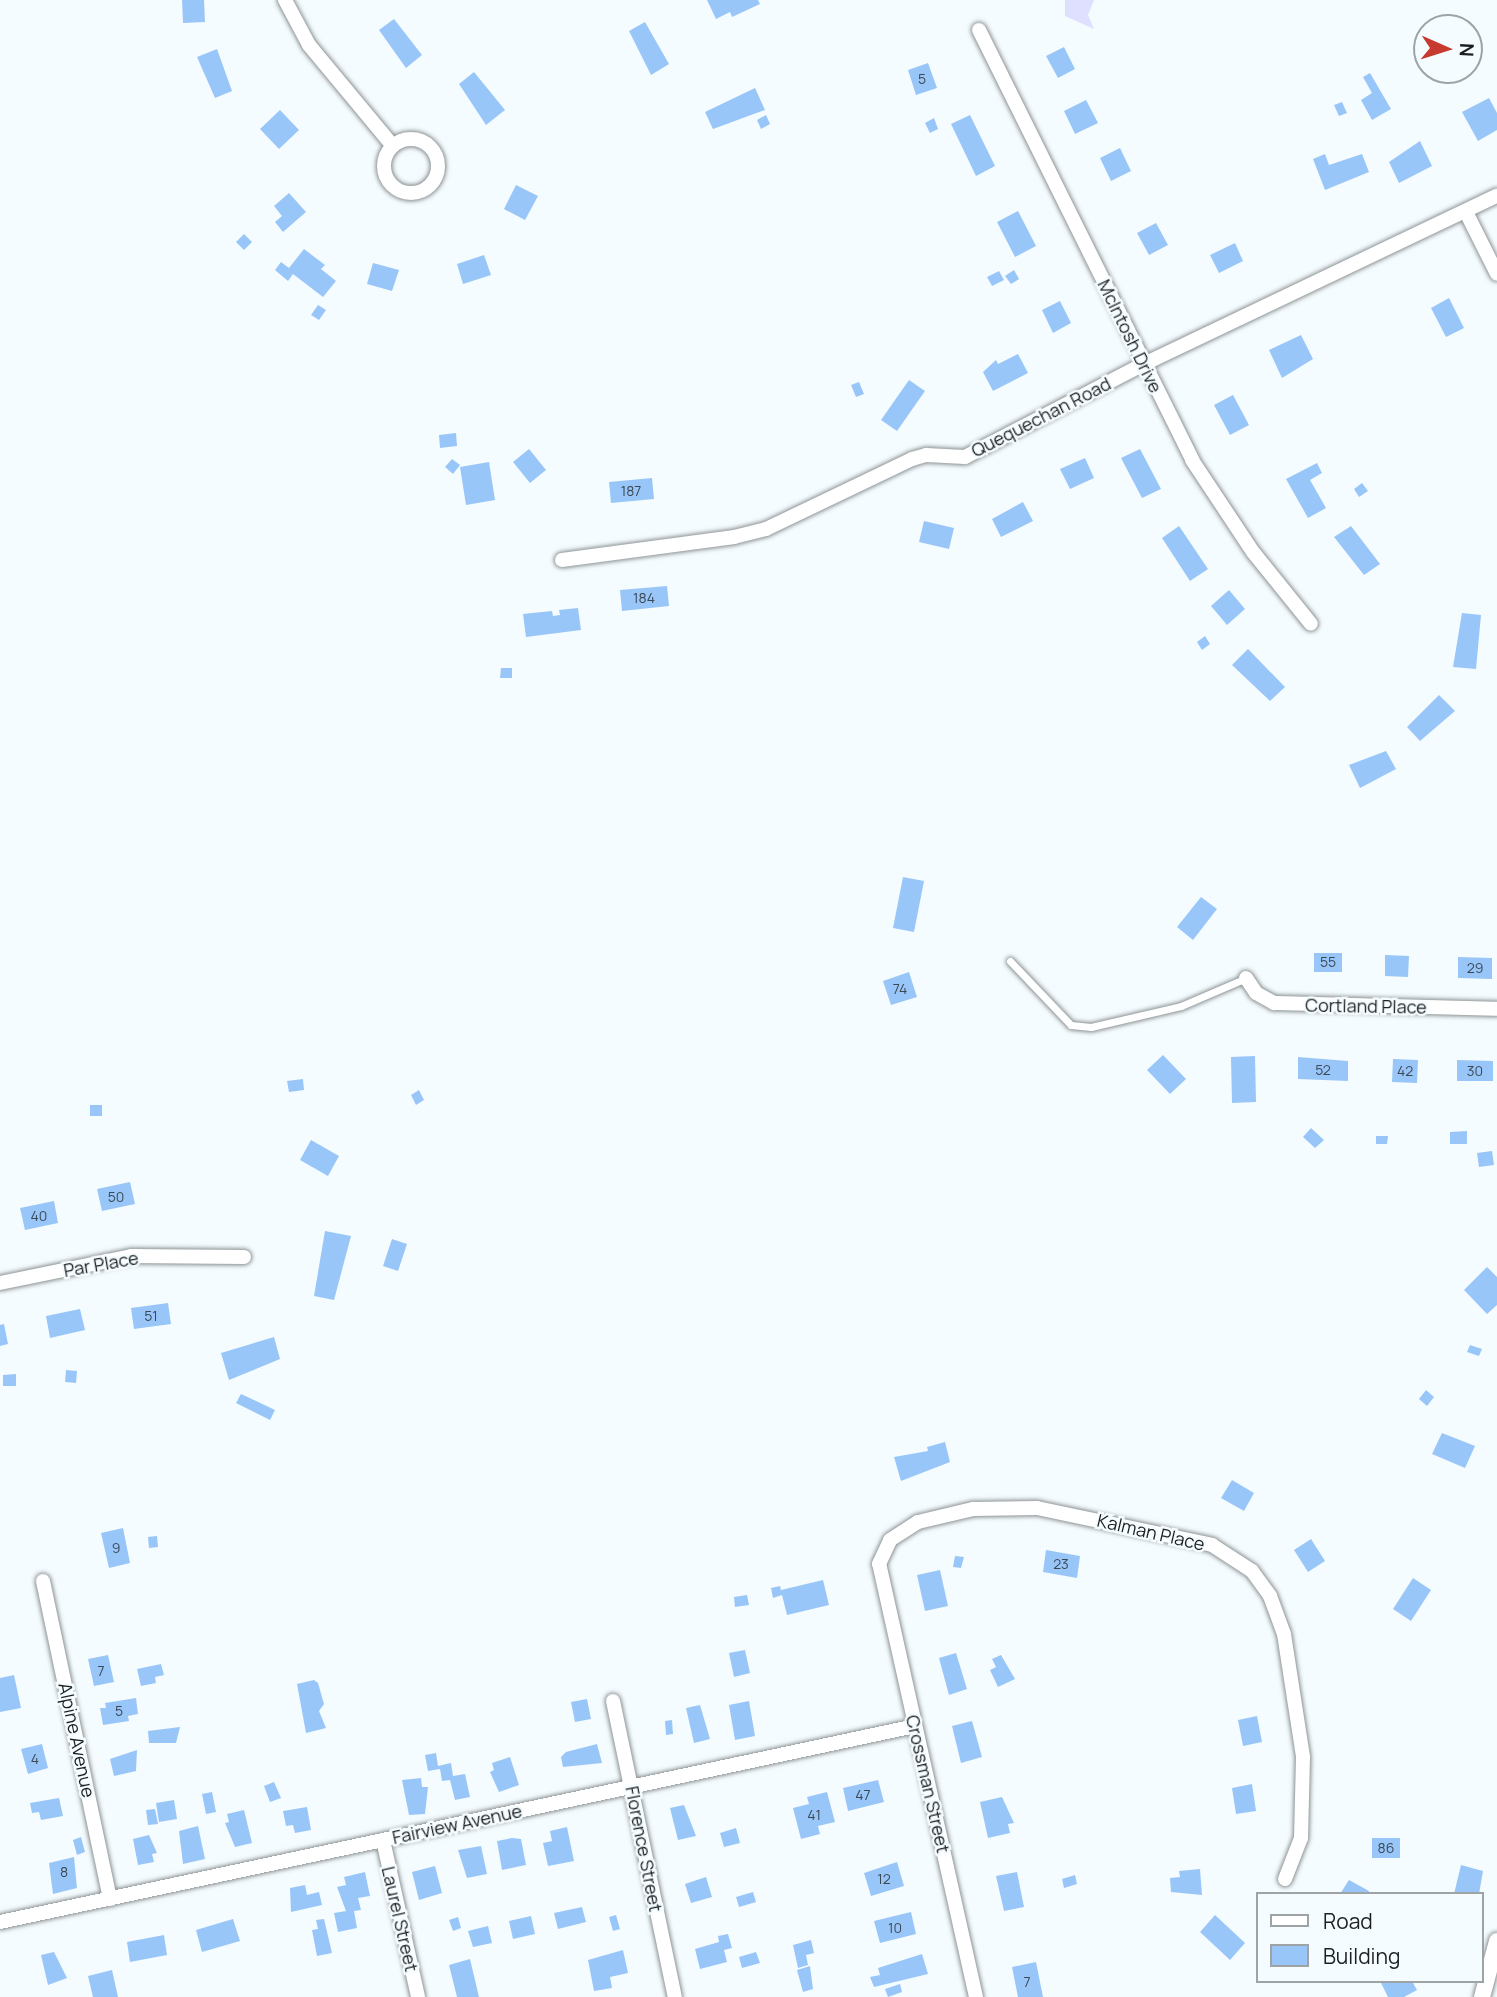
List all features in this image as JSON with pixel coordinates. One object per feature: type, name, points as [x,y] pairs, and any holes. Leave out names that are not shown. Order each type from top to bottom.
[{"type":"street","points":[[285,0],[309,45],[393,146]]},
{"type":"street","name":"McIntosh Drive","points":[[979,30],[1144,364],[1215,499],[1311,624]]},
{"type":"street","name":"Quequechan Road","points":[[562,560],[678,546],[766,529],[912,459],[926,455],[965,457],[1144,364],[1497,196]]},
{"type":"street","points":[[1466,212],[1497,274]]},
{"type":"street","name":"Cortland Place","points":[[1246,978],[1265,1000],[1284,1004],[1497,1009]]},
{"type":"street","name":"Par Place","points":[[0,1283],[131,1256],[244,1257]]},
{"type":"street","name":"Kalman Place","points":[[880,1571],[884,1547],[906,1527],[944,1513],[1002,1506],[1079,1516],[1212,1545],[1239,1561],[1258,1579],[1276,1608],[1303,1757],[1301,1838],[1285,1879]]},
{"type":"street","name":"Crossman Street","points":[[880,1571],[976,1997]]},
{"type":"street","name":"Alpine Avenue","points":[[43,1581],[110,1899]]},
{"type":"street","name":"Florence Street","points":[[613,1701],[628,1788],[675,1997]]},
{"type":"street","name":"Fairview Avenue","points":[[0,1922],[915,1726]]},
{"type":"street","name":"Laurel Street","points":[[383,1840],[418,1997]]},
{"type":"street","points":[[1482,1997],[1497,1941]]},
{"type":"lane","points":[[1010,961],[1071,1025],[1091,1027],[1181,1006],[1246,978]]},
{"type":"water","points":[[1065,0],[1094,0],[1088,15],[1094,29],[1065,16]]},
{"type":"building","points":[[182,0],[204,0],[205,22],[183,23]]},
{"type":"building","points":[[707,0],[758,0],[760,4],[732,17],[730,12],[716,19]]},
{"type":"building","points":[[394,19],[422,55],[406,68],[379,30]]},
{"type":"building","points":[[645,22],[669,64],[651,75],[629,31]]},
{"type":"building","points":[[1064,47],[1075,69],[1058,78],[1046,56]]},
{"type":"building","points":[[217,49],[232,91],[215,98],[197,57]]},
{"type":"building","points":[[928,63],[937,88],[916,95],[908,70]]},
{"type":"building","points":[[474,72],[505,110],[486,125],[459,84]]},
{"type":"building","points":[[1370,73],[1391,109],[1372,120],[1361,100],[1372,93],[1363,77]]},
{"type":"building","points":[[755,88],[765,110],[713,129],[705,112]]},
{"type":"building","points":[[1489,98],[1497,113],[1497,130],[1478,141],[1462,112]]},
{"type":"building","points":[[1086,100],[1098,123],[1075,134],[1064,111]]},
{"type":"building","points":[[1342,102],[1347,113],[1339,116],[1334,105]]},
{"type":"building","points":[[280,110],[299,130],[279,149],[260,129]]},
{"type":"building","points":[[766,115],[770,124],[761,129],[757,120]]},
{"type":"building","points":[[970,115],[995,166],[976,176],[951,124]]},
{"type":"building","points":[[934,118],[938,129],[930,133],[925,123]]},
{"type":"building","points":[[1420,141],[1432,166],[1399,183],[1389,162]]},
{"type":"building","points":[[1120,148],[1131,171],[1111,181],[1100,158]]},
{"type":"building","points":[[1325,154],[1329,165],[1362,154],[1369,172],[1325,190],[1313,159]]},
{"type":"building","points":[[516,185],[538,196],[525,220],[504,209]]},
{"type":"building","points":[[289,193],[306,212],[283,232],[275,222],[282,216],[274,206]]},
{"type":"building","points":[[1018,211],[1036,246],[1015,257],[997,222]]},
{"type":"building","points":[[1156,223],[1168,245],[1149,255],[1137,233]]},
{"type":"building","points":[[244,234],[252,242],[244,250],[236,242]]},
{"type":"building","points":[[1235,243],[1243,261],[1219,273],[1210,255]]},
{"type":"building","points":[[304,249],[325,265],[321,269],[336,281],[323,297],[293,274],[288,281],[275,270],[281,262],[289,268]]},
{"type":"building","points":[[484,255],[491,275],[463,284],[457,264]]},
{"type":"building","points":[[373,263],[399,270],[392,291],[367,284]]},
{"type":"building","points":[[1014,270],[1019,279],[1011,284],[1005,276]]},
{"type":"building","points":[[999,271],[1004,280],[992,286],[987,277]]},
{"type":"building","points":[[1449,298],[1464,328],[1446,337],[1431,308]]},
{"type":"building","points":[[1060,301],[1071,323],[1053,333],[1042,310]]},
{"type":"building","points":[[318,305],[326,310],[319,320],[311,315]]},
{"type":"building","points":[[1301,335],[1313,359],[1282,378],[1269,350]]},
{"type":"building","points":[[1018,354],[1028,373],[993,391],[983,372],[996,360],[998,364]]},
{"type":"building","points":[[909,380],[925,391],[897,431],[881,420]]},
{"type":"building","points":[[859,382],[864,394],[856,397],[851,385]]},
{"type":"building","points":[[1233,395],[1249,425],[1230,435],[1214,405]]},
{"type":"building","points":[[456,433],[457,446],[440,448],[439,435]]},
{"type":"building","points":[[529,449],[546,470],[530,483],[513,462]]},
{"type":"building","points":[[1140,449],[1161,489],[1142,498],[1121,458]]},
{"type":"building","points":[[1085,458],[1094,478],[1070,489],[1060,469]]},
{"type":"building","points":[[452,459],[460,465],[453,474],[445,467]]},
{"type":"building","points":[[489,462],[495,500],[466,505],[460,467]]},
{"type":"building","points":[[1317,463],[1322,473],[1310,480],[1326,508],[1308,518],[1286,479]]},
{"type":"building","points":[[652,478],[654,499],[611,503],[609,482]]},
{"type":"building","points":[[1362,483],[1368,491],[1359,497],[1354,489]]},
{"type":"building","points":[[1023,502],[1033,521],[1001,537],[992,519]]},
{"type":"building","points":[[924,521],[954,528],[949,549],[919,542]]},
{"type":"building","points":[[1179,526],[1208,569],[1190,581],[1162,538]]},
{"type":"building","points":[[1351,526],[1380,564],[1364,575],[1334,537]]},
{"type":"building","points":[[667,586],[669,606],[622,611],[620,590]]},
{"type":"building","points":[[1229,590],[1245,609],[1227,625],[1211,606]]},
{"type":"building","points":[[578,608],[581,630],[526,637],[523,614],[552,611],[553,616],[560,615],[559,610]]},
{"type":"building","points":[[1462,613],[1481,615],[1476,669],[1453,667]]},
{"type":"building","points":[[1205,636],[1210,644],[1202,650],[1197,642]]},
{"type":"building","points":[[1248,649],[1285,687],[1270,701],[1232,665]]},
{"type":"building","points":[[501,668],[512,668],[512,678],[500,678]]},
{"type":"building","points":[[1439,695],[1455,711],[1420,741],[1407,727]]},
{"type":"building","points":[[1386,751],[1396,769],[1360,788],[1349,765]]},
{"type":"building","points":[[903,877],[924,881],[914,932],[893,928]]},
{"type":"building","points":[[1201,897],[1217,909],[1193,940],[1177,927]]},
{"type":"building","points":[[1314,953],[1342,953],[1342,972],[1314,972]]},
{"type":"building","points":[[1385,955],[1409,956],[1408,977],[1385,976]]},
{"type":"building","points":[[1458,957],[1492,958],[1492,979],[1458,978]]},
{"type":"building","points":[[909,972],[917,997],[891,1005],[883,981]]},
{"type":"building","points":[[1163,1055],[1186,1079],[1170,1094],[1147,1070]]},
{"type":"building","points":[[1255,1056],[1256,1102],[1232,1103],[1231,1057]]},
{"type":"building","points":[[1298,1057],[1348,1061],[1348,1081],[1298,1079]]},
{"type":"building","points":[[1393,1059],[1418,1060],[1417,1083],[1392,1082]]},
{"type":"building","points":[[1457,1060],[1493,1061],[1493,1081],[1457,1081]]},
{"type":"building","points":[[303,1079],[304,1090],[289,1092],[287,1081]]},
{"type":"building","points":[[419,1090],[424,1100],[416,1105],[411,1095]]},
{"type":"building","points":[[90,1105],[102,1105],[102,1116],[90,1116]]},
{"type":"building","points":[[1311,1128],[1324,1140],[1315,1148],[1303,1137]]},
{"type":"building","points":[[1467,1131],[1467,1144],[1450,1144],[1450,1132]]},
{"type":"building","points":[[1376,1136],[1388,1136],[1387,1144],[1376,1144]]},
{"type":"building","points":[[311,1140],[339,1156],[328,1176],[300,1160]]},
{"type":"building","points":[[1492,1151],[1494,1165],[1479,1167],[1477,1153]]},
{"type":"building","points":[[130,1182],[135,1204],[102,1211],[97,1189]]},
{"type":"building","points":[[54,1201],[58,1223],[25,1230],[20,1208]]},
{"type":"building","points":[[325,1231],[351,1236],[334,1300],[314,1296]]},
{"type":"building","points":[[392,1239],[407,1244],[398,1271],[383,1266]]},
{"type":"building","points":[[1487,1267],[1497,1277],[1497,1305],[1487,1314],[1464,1290]]},
{"type":"building","points":[[168,1303],[171,1324],[134,1329],[131,1308]]},
{"type":"building","points":[[80,1309],[85,1330],[50,1338],[46,1316]]},
{"type":"building","points":[[4,1324],[8,1344],[0,1346],[0,1325]]},
{"type":"building","points":[[274,1337],[280,1359],[229,1380],[221,1353]]},
{"type":"building","points":[[1470,1345],[1482,1349],[1479,1356],[1467,1352]]},
{"type":"building","points":[[66,1370],[77,1371],[76,1383],[65,1382]]},
{"type":"building","points":[[16,1374],[16,1386],[3,1386],[3,1375]]},
{"type":"building","points":[[1426,1390],[1434,1397],[1427,1406],[1419,1399]]},
{"type":"building","points":[[241,1394],[275,1410],[270,1420],[236,1403]]},
{"type":"building","points":[[1442,1433],[1475,1446],[1465,1468],[1432,1454]]},
{"type":"building","points":[[945,1442],[950,1462],[901,1481],[894,1457],[928,1451],[927,1447]]},
{"type":"building","points":[[1232,1480],[1254,1493],[1244,1511],[1221,1498]]},
{"type":"building","points":[[123,1528],[130,1563],[109,1568],[101,1533]]},
{"type":"building","points":[[157,1536],[158,1547],[149,1548],[148,1537]]},
{"type":"building","points":[[1311,1539],[1325,1561],[1308,1572],[1294,1550]]},
{"type":"building","points":[[1046,1550],[1080,1556],[1077,1578],[1043,1572]]},
{"type":"building","points":[[955,1556],[964,1557],[961,1568],[953,1567]]},
{"type":"building","points":[[940,1570],[948,1606],[925,1611],[917,1575]]},
{"type":"building","points":[[1413,1578],[1431,1590],[1411,1621],[1393,1609]]},
{"type":"building","points":[[823,1580],[829,1605],[787,1615],[782,1595],[773,1598],[771,1588],[780,1586],[781,1590]]},
{"type":"building","points":[[747,1595],[749,1605],[735,1607],[734,1597]]},
{"type":"building","points":[[745,1650],[750,1673],[734,1677],[729,1653]]},
{"type":"building","points":[[956,1653],[967,1689],[949,1695],[939,1658]]},
{"type":"building","points":[[108,1655],[114,1682],[94,1686],[88,1659]]},
{"type":"building","points":[[1001,1655],[1015,1679],[998,1687],[990,1670],[996,1667],[992,1659]]},
{"type":"building","points":[[161,1664],[164,1675],[155,1677],[156,1683],[141,1686],[137,1669]]},
{"type":"building","points":[[14,1675],[21,1708],[0,1712],[0,1678]]},
{"type":"building","points":[[314,1680],[318,1683],[324,1704],[319,1711],[326,1728],[306,1733],[297,1684]]},
{"type":"building","points":[[136,1698],[138,1714],[128,1716],[129,1721],[103,1725],[100,1708],[106,1708],[105,1703]]},
{"type":"building","points":[[587,1699],[591,1719],[575,1722],[571,1702]]},
{"type":"building","points":[[749,1701],[755,1736],[735,1740],[729,1705]]},
{"type":"building","points":[[700,1705],[710,1739],[694,1743],[686,1708]]},
{"type":"building","points":[[1257,1716],[1262,1742],[1243,1746],[1238,1720]]},
{"type":"building","points":[[672,1720],[673,1734],[666,1735],[665,1721]]},
{"type":"building","points":[[972,1721],[982,1757],[961,1763],[952,1726]]},
{"type":"building","points":[[180,1727],[176,1743],[149,1743],[148,1731]]},
{"type":"building","points":[[42,1744],[48,1768],[28,1774],[21,1749]]},
{"type":"building","points":[[597,1744],[602,1763],[563,1767],[561,1757],[566,1752]]},
{"type":"building","points":[[137,1750],[136,1771],[114,1776],[110,1759]]},
{"type":"building","points":[[436,1753],[438,1766],[451,1763],[453,1776],[465,1774],[470,1797],[455,1800],[450,1780],[442,1781],[440,1769],[428,1771],[425,1755]]},
{"type":"building","points":[[510,1757],[519,1785],[499,1792],[490,1772],[494,1770],[492,1763]]},
{"type":"building","points":[[421,1778],[422,1787],[428,1787],[425,1814],[409,1815],[402,1780]]},
{"type":"building","points":[[878,1780],[884,1802],[848,1811],[843,1788]]},
{"type":"building","points":[[274,1782],[281,1798],[270,1802],[264,1786]]},
{"type":"building","points":[[1252,1784],[1256,1811],[1236,1814],[1232,1788]]},
{"type":"building","points":[[212,1792],[216,1812],[206,1814],[202,1794]]},
{"type":"building","points":[[827,1792],[835,1822],[818,1826],[820,1834],[801,1839],[793,1808],[809,1804],[807,1797]]},
{"type":"building","points":[[1002,1797],[1014,1823],[1008,1824],[1010,1833],[988,1838],[980,1802]]},
{"type":"building","points":[[59,1798],[63,1816],[41,1820],[39,1812],[32,1813],[30,1803]]},
{"type":"building","points":[[174,1800],[177,1819],[159,1822],[156,1803]]},
{"type":"building","points":[[684,1805],[696,1836],[678,1840],[670,1808]]},
{"type":"building","points":[[307,1807],[311,1830],[295,1833],[293,1825],[286,1826],[283,1811]]},
{"type":"building","points":[[155,1809],[158,1824],[148,1825],[146,1810]]},
{"type":"building","points":[[244,1810],[252,1843],[235,1847],[225,1823],[229,1822],[227,1814]]},
{"type":"building","points":[[198,1826],[205,1859],[183,1864],[179,1831]]},
{"type":"building","points":[[567,1827],[574,1861],[548,1866],[543,1843],[552,1841],[550,1831]]},
{"type":"building","points":[[736,1828],[740,1843],[724,1847],[720,1833]]},
{"type":"building","points":[[149,1835],[157,1853],[152,1854],[154,1862],[138,1865],[133,1839]]},
{"type":"building","points":[[81,1837],[85,1852],[77,1855],[73,1840]]},
{"type":"building","points":[[1372,1838],[1400,1838],[1400,1858],[1372,1858]]},
{"type":"building","points":[[521,1839],[526,1865],[502,1870],[497,1841]]},
{"type":"building","points":[[481,1846],[487,1874],[467,1878],[458,1850]]},
{"type":"building","points":[[74,1857],[77,1888],[53,1894],[49,1863]]},
{"type":"building","points":[[897,1862],[904,1886],[871,1896],[864,1873]]},
{"type":"building","points":[[1461,1865],[1483,1871],[1479,1892],[1454,1892]]},
{"type":"building","points":[[435,1866],[442,1893],[419,1900],[412,1872]]},
{"type":"building","points":[[1200,1869],[1202,1895],[1171,1892],[1170,1878],[1180,1877],[1179,1871]]},
{"type":"building","points":[[365,1872],[370,1896],[358,1898],[361,1910],[354,1911],[357,1928],[338,1932],[334,1913],[346,1911],[337,1887],[346,1885],[344,1877]]},
{"type":"building","points":[[1017,1872],[1024,1907],[1004,1911],[996,1876]]},
{"type":"building","points":[[1075,1875],[1077,1884],[1064,1888],[1062,1879]]},
{"type":"building","points":[[706,1877],[712,1897],[691,1903],[685,1884]]},
{"type":"building","points":[[1349,1880],[1369,1891],[1369,1892],[1341,1892]]},
{"type":"building","points":[[305,1885],[307,1895],[319,1892],[322,1905],[291,1912],[290,1888]]},
{"type":"building","points":[[753,1892],[756,1902],[739,1907],[736,1897]]},
{"type":"building","points":[[582,1907],[586,1922],[558,1929],[554,1913]]},
{"type":"building","points":[[911,1912],[916,1934],[880,1943],[874,1921]]},
{"type":"building","points":[[616,1915],[620,1929],[613,1931],[609,1917]]},
{"type":"building","points":[[1215,1915],[1245,1943],[1230,1960],[1200,1932]]},
{"type":"building","points":[[531,1916],[535,1934],[513,1939],[509,1921]]},
{"type":"building","points":[[458,1917],[461,1928],[453,1931],[449,1920]]},
{"type":"building","points":[[233,1919],[240,1941],[202,1952],[196,1930]]},
{"type":"building","points":[[324,1919],[332,1953],[317,1956],[312,1930],[318,1929],[316,1920]]},
{"type":"building","points":[[488,1926],[492,1943],[473,1947],[468,1931]]},
{"type":"building","points":[[728,1934],[732,1948],[724,1950],[727,1962],[700,1969],[695,1949],[719,1942],[718,1936]]},
{"type":"building","points":[[164,1935],[167,1955],[130,1962],[127,1942]]},
{"type":"building","points":[[811,1940],[814,1953],[806,1955],[808,1965],[798,1968],[793,1945]]},
{"type":"building","points":[[623,1950],[628,1973],[610,1977],[612,1988],[594,1991],[588,1960]]},
{"type":"building","points":[[54,1952],[67,1978],[48,1985],[41,1955]]},
{"type":"building","points":[[756,1952],[760,1963],[742,1968],[739,1957]]},
{"type":"building","points":[[922,1954],[928,1974],[874,1987],[870,1977],[880,1975],[878,1968]]},
{"type":"building","points":[[470,1959],[479,1997],[457,1997],[449,1965]]},
{"type":"building","points":[[1036,1962],[1043,1997],[1018,1997],[1012,1967]]},
{"type":"building","points":[[810,1966],[813,1989],[803,1992],[797,1970]]},
{"type":"building","points":[[112,1970],[118,1997],[93,1997],[88,1976]]},
{"type":"building","points":[[1381,1983],[1413,1983],[1417,1990],[1404,1997],[1388,1997]]},
{"type":"building","points":[[900,1984],[902,1992],[888,1997],[885,1989]]}]
